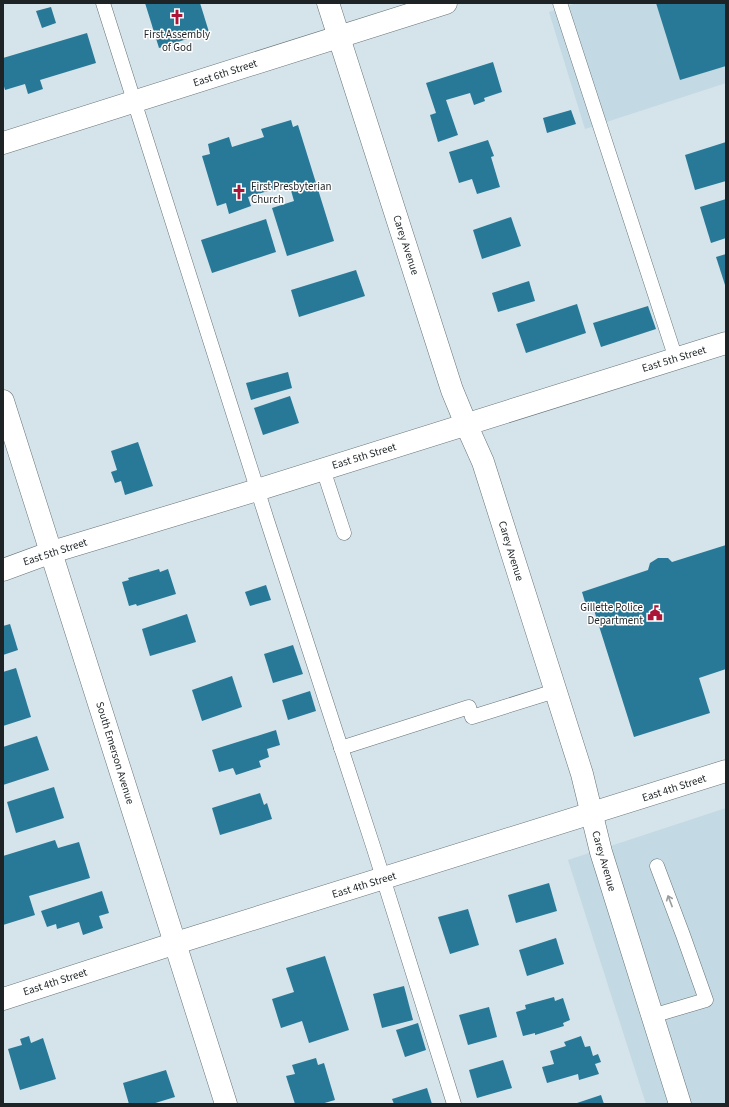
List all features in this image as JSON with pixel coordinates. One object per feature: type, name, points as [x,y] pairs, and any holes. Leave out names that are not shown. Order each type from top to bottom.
[{"type":"street","name":"Carey Avenue","points":[[328,3],[452,390],[483,462],[582,774],[600,852],[680,1104]]},
{"type":"street","name":"East 6th Street","points":[[3,143],[446,3]]},
{"type":"street","name":"East 5th Street","points":[[3,570],[52,552],[257,490],[726,343]]},
{"type":"street","name":"South Emerson Avenue","points":[[3,401],[226,1104]]},
{"type":"street","name":"East 4th Street","points":[[3,1000],[176,943],[726,771]]},
{"type":"lane","points":[[103,3],[257,490],[384,879],[454,1104]]},
{"type":"lane","points":[[560,3],[676,359]]},
{"type":"lane","points":[[323,469],[344,533]]},
{"type":"lane","points":[[341,748],[469,707],[472,717],[555,691]]},
{"type":"lane","points":[[652,1016],[706,1000],[684,935],[657,866]]},
{"type":"shaded area","points":[[577,3],[726,3],[726,83],[585,129],[549,12]]},
{"type":"shaded area","points":[[726,808],[726,1104],[646,1104],[568,860]]},
{"type":"building","name":"First Assembly of God","points":[[145,3],[200,3],[209,32],[159,48]]},
{"type":"building","points":[[656,3],[726,3],[726,66],[680,80]]},
{"type":"building","points":[[51,7],[56,23],[42,28],[36,11]]},
{"type":"building","points":[[87,33],[96,63],[40,80],[43,89],[28,94],[25,84],[5,90],[3,83],[3,58]]},
{"type":"building","points":[[493,62],[502,92],[484,98],[485,101],[474,105],[470,93],[446,100],[458,135],[438,142],[430,115],[436,113],[426,83]]},
{"type":"building","points":[[571,110],[576,124],[547,133],[543,118]]},
{"type":"building","name":"First Presbyterian Church","points":[[291,120],[293,127],[298,125],[334,241],[287,256],[272,208],[294,201],[290,187],[297,184],[297,182],[248,197],[251,206],[229,214],[226,203],[217,206],[202,156],[210,154],[208,144],[229,137],[232,147],[264,137],[261,129]]},
{"type":"building","points":[[488,140],[494,156],[491,157],[500,187],[477,194],[472,179],[459,183],[449,152]]},
{"type":"building","points":[[726,142],[726,181],[695,190],[685,155]]},
{"type":"building","points":[[726,199],[726,238],[711,243],[700,207]]},
{"type":"building","points":[[511,217],[521,246],[482,259],[473,230]]},
{"type":"building","points":[[266,219],[276,252],[212,273],[201,240]]},
{"type":"building","points":[[726,254],[726,288],[716,257]]},
{"type":"building","points":[[356,270],[365,296],[299,317],[291,290]]},
{"type":"building","points":[[529,281],[535,301],[498,312],[492,293]]},
{"type":"building","points":[[577,304],[586,333],[526,353],[516,324]]},
{"type":"building","points":[[648,306],[656,329],[601,347],[593,323]]},
{"type":"building","points":[[288,372],[292,388],[251,400],[246,383]]},
{"type":"building","points":[[290,396],[299,423],[263,435],[254,408]]},
{"type":"building","points":[[138,442],[153,486],[125,495],[121,481],[115,483],[111,472],[117,470],[111,451]]},
{"type":"building","points":[[726,545],[726,669],[699,678],[710,713],[634,737],[593,607],[587,609],[582,592],[648,570],[650,563],[658,558],[668,558],[672,562]]},
{"type":"building","points":[[159,569],[160,572],[168,569],[176,594],[137,606],[136,604],[129,606],[122,582],[129,580],[128,578]]},
{"type":"building","points":[[266,585],[271,600],[250,606],[245,592]]},
{"type":"building","points":[[187,614],[196,642],[150,656],[142,629]]},
{"type":"building","points":[[10,624],[18,650],[3,655],[3,626]]},
{"type":"building","points":[[293,645],[303,674],[273,683],[264,654]]},
{"type":"building","points":[[16,668],[31,717],[3,726],[3,672]]},
{"type":"building","points":[[232,676],[242,707],[202,721],[192,690]]},
{"type":"building","points":[[310,691],[316,711],[288,720],[282,700]]},
{"type":"building","points":[[276,730],[280,745],[267,749],[269,757],[259,761],[261,767],[236,775],[233,768],[219,772],[212,750]]},
{"type":"building","points":[[37,736],[49,770],[3,785],[3,747]]},
{"type":"building","points":[[54,787],[64,818],[16,833],[7,802]]},
{"type":"building","points":[[260,793],[264,805],[267,803],[272,819],[220,835],[212,808]]},
{"type":"building","points":[[55,840],[58,848],[79,842],[90,878],[29,896],[35,915],[3,925],[3,856]]},
{"type":"building","points":[[549,883],[557,911],[516,923],[508,895]]},
{"type":"building","points":[[102,891],[109,913],[99,916],[103,928],[83,935],[79,922],[57,929],[56,924],[47,927],[41,911]]},
{"type":"building","points":[[468,909],[479,945],[450,954],[438,917]]},
{"type":"building","points":[[556,938],[564,964],[527,976],[519,950]]},
{"type":"building","points":[[325,956],[349,1030],[309,1043],[302,1021],[281,1028],[272,999],[294,992],[286,968]]},
{"type":"building","points":[[404,986],[413,1020],[382,1028],[373,994]]},
{"type":"building","points":[[554,997],[555,1001],[563,998],[570,1020],[563,1023],[564,1026],[535,1035],[535,1033],[523,1036],[516,1012],[526,1009],[525,1005]]},
{"type":"building","points":[[489,1007],[497,1037],[468,1045],[459,1015]]},
{"type":"building","points":[[418,1023],[426,1050],[405,1057],[396,1030]]},
{"type":"building","points":[[29,1036],[31,1043],[43,1038],[56,1079],[20,1090],[8,1049],[22,1045],[20,1039]]},
{"type":"building","points":[[581,1036],[585,1047],[590,1046],[593,1056],[598,1054],[601,1062],[595,1064],[599,1074],[579,1080],[578,1074],[547,1083],[542,1067],[554,1064],[550,1051],[566,1046],[564,1042]]},
{"type":"building","points":[[316,1058],[318,1065],[324,1063],[335,1100],[321,1104],[295,1104],[286,1076],[295,1074],[292,1065]]},
{"type":"building","points":[[503,1060],[512,1088],[477,1098],[469,1070]]},
{"type":"building","points":[[166,1070],[175,1097],[152,1104],[129,1104],[123,1083]]},
{"type":"building","points":[[427,1088],[432,1104],[394,1104],[392,1099]]},
{"type":"building","points":[[601,1095],[604,1104],[574,1104]]},
{"type":"place","name":"First Assembly of God","points":[[177,17]]},
{"type":"place","name":"First Presbyterian Church","points":[[239,192]]},
{"type":"place","name":"Gillette Police Department","points":[[655,613]]}]
